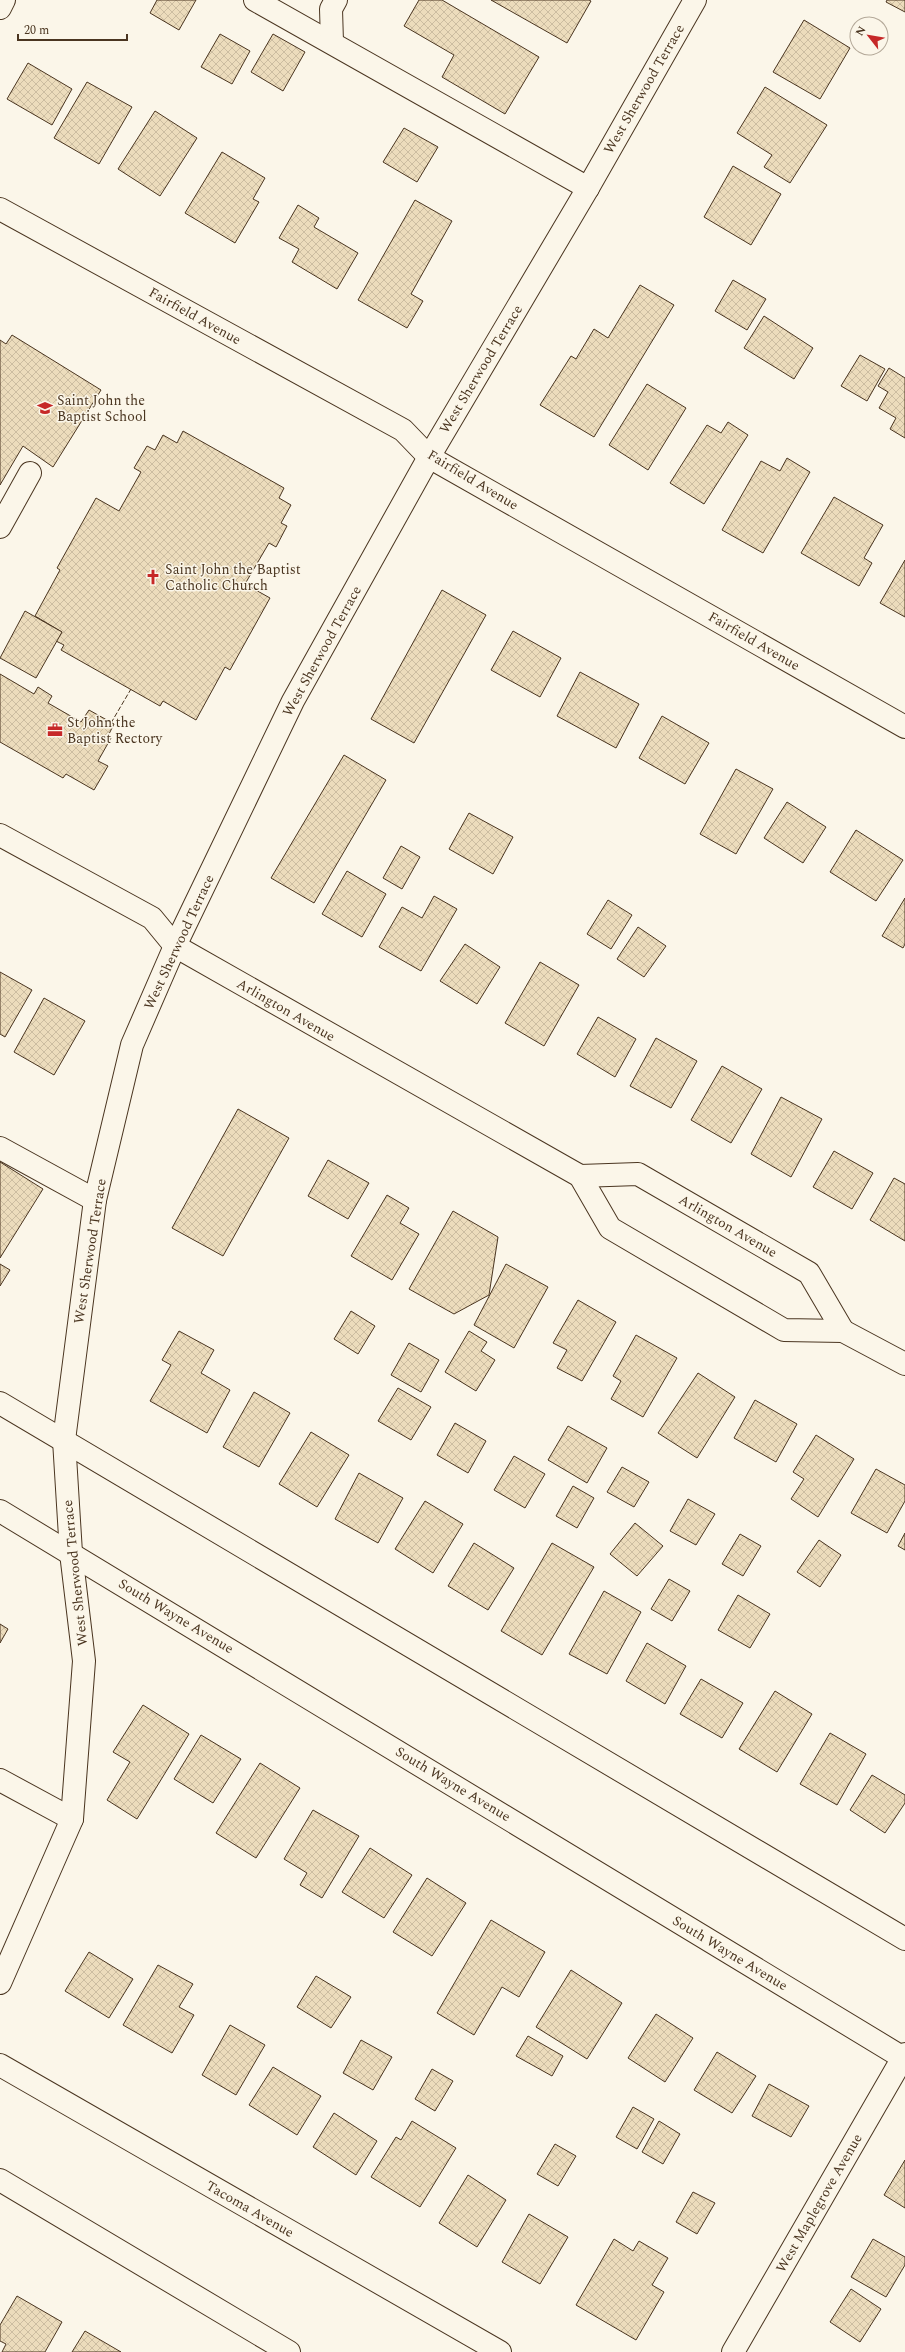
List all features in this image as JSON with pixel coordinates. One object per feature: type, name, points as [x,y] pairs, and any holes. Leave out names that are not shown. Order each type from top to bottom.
[{"type":"street","points":[[0,8],[4,0]]},
{"type":"street","points":[[255,0],[332,42],[588,188]]},
{"type":"street","points":[[332,42],[331,9],[336,0]]},
{"type":"street","name":"West Sherwood Terrace","points":[[0,1984],[72,1819],[84,1661],[71,1553],[64,1440],[95,1200],[132,1045],[175,946],[293,701],[429,457],[588,188],[695,0]]},
{"type":"street","name":"Fairfield Avenue","points":[[0,210],[403,430],[429,457],[905,727]]},
{"type":"street","points":[[0,527],[30,473]]},
{"type":"street","name":"Arlington Avenue","points":[[0,835],[152,918],[175,946],[580,1176],[638,1174],[809,1273],[844,1331]]},
{"type":"street","points":[[0,1148],[95,1200]]},
{"type":"street","points":[[580,1176],[610,1228],[784,1330],[844,1331],[905,1364]]},
{"type":"street","points":[[0,1403],[905,1939]]},
{"type":"street","name":"South Wayne Avenue","points":[[0,1511],[904,2057]]},
{"type":"street","points":[[0,1780],[72,1819]]},
{"type":"street","name":"West Maplegrove Avenue","points":[[732,2352],[904,2057]]},
{"type":"street","name":"Tacoma Avenue","points":[[0,2066],[500,2352]]},
{"type":"street","points":[[0,2180],[289,2352]]},
{"type":"building","points":[[157,0],[196,0],[179,30],[150,13]]},
{"type":"building","points":[[419,0],[442,0],[539,57],[505,114],[442,77],[454,55],[404,26]]},
{"type":"building","points":[[491,0],[589,0],[591,1],[567,43]]},
{"type":"building","points":[[887,0],[905,0],[905,12],[886,2]]},
{"type":"building","points":[[804,20],[849,47],[820,99],[773,72]]},
{"type":"building","points":[[220,34],[250,51],[232,84],[201,67]]},
{"type":"building","points":[[273,34],[305,52],[283,91],[251,72]]},
{"type":"building","points":[[28,63],[72,89],[52,125],[7,99]]},
{"type":"building","points":[[87,82],[132,107],[99,164],[54,138]]},
{"type":"building","points":[[765,87],[827,125],[790,183],[764,167],[772,155],[737,133]]},
{"type":"building","points":[[155,111],[197,138],[160,196],[118,169]]},
{"type":"building","points":[[404,128],[438,147],[417,182],[383,162]]},
{"type":"building","points":[[222,152],[265,178],[253,199],[259,202],[235,243],[185,213]]},
{"type":"building","points":[[733,166],[781,194],[751,245],[704,217]]},
{"type":"building","points":[[415,200],[452,221],[411,294],[423,301],[407,328],[358,300]]},
{"type":"building","points":[[298,205],[319,218],[314,227],[358,253],[337,289],[292,262],[299,249],[279,238]]},
{"type":"building","points":[[733,280],[766,299],[747,330],[715,311]]},
{"type":"building","points":[[640,285],[674,305],[594,437],[540,405],[571,356],[576,359],[594,329],[608,338]]},
{"type":"building","points":[[764,316],[813,348],[794,379],[744,348]]},
{"type":"building","name":"Saint John the Baptist School","points":[[12,335],[101,390],[53,467],[23,446],[0,485],[0,340],[6,344]]},
{"type":"building","points":[[860,355],[885,369],[867,401],[841,386]]},
{"type":"building","points":[[889,368],[905,378],[905,438],[890,429],[896,418],[879,408],[888,392],[878,386]]},
{"type":"building","points":[[647,384],[686,408],[648,470],[609,445]]},
{"type":"building","points":[[728,422],[748,435],[704,504],[670,483],[707,425],[721,433]]},
{"type":"building","name":"Saint John the Baptist Catholic Church","points":[[183,431],[284,488],[279,498],[291,505],[281,523],[287,526],[276,547],[269,543],[245,584],[270,598],[230,670],[225,667],[196,720],[163,701],[160,706],[61,650],[64,645],[56,641],[62,632],[35,616],[60,570],[57,568],[96,498],[119,511],[141,472],[134,468],[147,446],[155,450],[163,435],[177,443]]},
{"type":"building","points":[[787,458],[810,472],[763,553],[722,530],[761,461],[780,471]]},
{"type":"building","points":[[834,497],[883,525],[864,558],[872,563],[859,586],[801,553]]},
{"type":"building","points":[[905,560],[905,617],[880,603]]},
{"type":"building","points":[[442,590],[486,615],[414,743],[371,719]]},
{"type":"building","points":[[25,611],[62,632],[36,678],[0,658]]},
{"type":"building","points":[[513,631],[561,658],[540,697],[491,670]]},
{"type":"building","points":[[580,672],[639,704],[616,748],[557,716]]},
{"type":"building","name":"St John the Baptist Rectory","points":[[0,674],[34,694],[38,687],[52,696],[48,703],[81,722],[89,710],[114,724],[108,736],[111,738],[98,761],[108,766],[94,790],[66,774],[63,778],[0,742]]},
{"type":"building","points":[[662,716],[709,743],[685,784],[639,758]]},
{"type":"building","points":[[344,755],[386,780],[314,903],[271,878]]},
{"type":"building","points":[[736,769],[773,789],[736,854],[700,834]]},
{"type":"building","points":[[787,802],[826,827],[803,863],[764,838]]},
{"type":"building","points":[[469,813],[513,837],[493,874],[449,849]]},
{"type":"building","points":[[856,830],[903,860],[876,901],[830,872]]},
{"type":"building","points":[[401,846],[420,857],[402,889],[383,878]]},
{"type":"building","points":[[347,871],[386,894],[362,937],[322,914]]},
{"type":"building","points":[[434,896],[457,909],[421,971],[379,947],[402,907],[422,918]]},
{"type":"building","points":[[905,898],[905,944],[903,948],[882,936]]},
{"type":"building","points":[[608,900],[632,915],[611,949],[587,934]]},
{"type":"building","points":[[638,927],[666,946],[644,977],[617,959]]},
{"type":"building","points":[[465,944],[500,967],[477,1004],[440,981]]},
{"type":"building","points":[[540,962],[579,985],[544,1046],[505,1023]]},
{"type":"building","points":[[0,972],[32,990],[5,1037],[0,1034]]},
{"type":"building","points":[[44,998],[85,1021],[54,1075],[14,1052]]},
{"type":"building","points":[[598,1017],[636,1039],[615,1077],[577,1054]]},
{"type":"building","points":[[656,1038],[697,1061],[671,1108],[630,1086]]},
{"type":"building","points":[[722,1066],[762,1089],[731,1143],[691,1120]]},
{"type":"building","points":[[781,1097],[822,1119],[791,1177],[751,1154]]},
{"type":"building","points":[[238,1109],[289,1138],[223,1256],[172,1228]]},
{"type":"building","points":[[834,1151],[873,1173],[852,1209],[813,1187]]},
{"type":"building","points":[[328,1160],[369,1183],[348,1219],[308,1196]]},
{"type":"building","points":[[0,1162],[43,1189],[0,1258]]},
{"type":"building","points":[[894,1178],[905,1184],[905,1241],[870,1220]]},
{"type":"building","points":[[387,1195],[409,1208],[400,1223],[419,1234],[392,1280],[351,1256]]},
{"type":"building","points":[[453,1211],[498,1237],[489,1295],[454,1314],[409,1289]]},
{"type":"building","points":[[0,1264],[10,1270],[0,1286]]},
{"type":"building","points":[[506,1264],[548,1287],[514,1348],[474,1325]]},
{"type":"building","points":[[578,1300],[616,1322],[582,1381],[557,1368],[567,1350],[553,1343]]},
{"type":"building","points":[[351,1311],[375,1326],[358,1354],[334,1339]]},
{"type":"building","points":[[179,1331],[214,1350],[201,1373],[230,1390],[207,1433],[150,1401],[171,1365],[162,1360]]},
{"type":"building","points":[[469,1331],[487,1342],[481,1351],[495,1360],[476,1391],[445,1372]]},
{"type":"building","points":[[636,1335],[677,1358],[643,1417],[611,1399],[621,1381],[613,1376]]},
{"type":"building","points":[[409,1343],[439,1360],[421,1392],[391,1375]]},
{"type":"building","points":[[698,1373],[735,1397],[697,1458],[658,1433]]},
{"type":"building","points":[[398,1388],[431,1407],[411,1440],[378,1421]]},
{"type":"building","points":[[254,1392],[290,1413],[259,1467],[223,1447]]},
{"type":"building","points":[[755,1400],[797,1424],[776,1462],[734,1438]]},
{"type":"building","points":[[455,1423],[486,1441],[468,1473],[437,1455]]},
{"type":"building","points":[[568,1426],[607,1448],[587,1483],[548,1460]]},
{"type":"building","points":[[311,1432],[349,1455],[317,1507],[279,1484]]},
{"type":"building","points":[[816,1435],[854,1459],[818,1517],[791,1499],[804,1479],[793,1472]]},
{"type":"building","points":[[514,1456],[545,1474],[525,1508],[494,1490]]},
{"type":"building","points":[[622,1467],[649,1482],[634,1507],[607,1492]]},
{"type":"building","points":[[876,1469],[905,1485],[905,1501],[887,1533],[851,1513]]},
{"type":"building","points":[[359,1473],[403,1498],[378,1543],[335,1519]]},
{"type":"building","points":[[573,1486],[594,1498],[577,1528],[556,1516]]},
{"type":"building","points":[[688,1499],[715,1514],[696,1545],[670,1531]]},
{"type":"building","points":[[425,1501],[463,1524],[433,1573],[395,1549]]},
{"type":"building","points":[[635,1523],[663,1546],[637,1576],[610,1554]]},
{"type":"building","points":[[905,1533],[905,1550],[898,1546]]},
{"type":"building","points":[[740,1534],[761,1546],[743,1576],[722,1564]]},
{"type":"building","points":[[819,1540],[841,1555],[820,1587],[797,1572]]},
{"type":"building","points":[[474,1543],[514,1568],[488,1610],[448,1586]]},
{"type":"building","points":[[552,1543],[594,1567],[542,1655],[501,1631]]},
{"type":"building","points":[[669,1579],[690,1591],[672,1621],[651,1609]]},
{"type":"building","points":[[604,1591],[641,1612],[607,1674],[569,1654]]},
{"type":"building","points":[[738,1595],[770,1614],[750,1648],[718,1630]]},
{"type":"building","points":[[0,1624],[8,1629],[0,1643]]},
{"type":"building","points":[[647,1643],[686,1666],[665,1704],[626,1681]]},
{"type":"building","points":[[701,1679],[743,1703],[722,1738],[680,1714]]},
{"type":"building","points":[[775,1691],[812,1714],[777,1772],[739,1749]]},
{"type":"building","points":[[143,1705],[189,1734],[137,1819],[107,1800],[130,1762],[113,1752]]},
{"type":"building","points":[[830,1733],[866,1754],[837,1805],[800,1784]]},
{"type":"building","points":[[201,1735],[241,1759],[213,1803],[174,1779]]},
{"type":"building","points":[[260,1763],[300,1788],[256,1858],[216,1833]]},
{"type":"building","points":[[872,1775],[905,1795],[905,1803],[885,1833],[850,1810]]},
{"type":"building","points":[[313,1810],[359,1836],[322,1898],[300,1885],[307,1873],[284,1859]]},
{"type":"building","points":[[370,1848],[412,1875],[384,1918],[342,1892]]},
{"type":"building","points":[[427,1878],[466,1903],[432,1956],[393,1932]]},
{"type":"building","points":[[491,1920],[545,1952],[519,1997],[502,1987],[474,2035],[437,2013]]},
{"type":"building","points":[[89,1952],[133,1979],[109,2018],[65,1991]]},
{"type":"building","points":[[158,1965],[193,1984],[179,2007],[194,2015],[172,2053],[123,2025]]},
{"type":"building","points":[[571,1970],[622,2003],[587,2059],[536,2027]]},
{"type":"building","points":[[316,1976],[351,1997],[331,2028],[297,2007]]},
{"type":"building","points":[[656,2014],[693,2038],[665,2082],[628,2058]]},
{"type":"building","points":[[230,2025],[265,2045],[236,2095],[202,2075]]},
{"type":"building","points":[[528,2036],[563,2056],[552,2076],[516,2056]]},
{"type":"building","points":[[361,2040],[392,2057],[373,2090],[343,2073]]},
{"type":"building","points":[[717,2052],[756,2076],[732,2113],[694,2090]]},
{"type":"building","points":[[273,2067],[321,2096],[297,2135],[249,2105]]},
{"type":"building","points":[[432,2069],[453,2081],[435,2111],[415,2099]]},
{"type":"building","points":[[769,2084],[809,2106],[791,2137],[752,2116]]},
{"type":"building","points":[[633,2107],[654,2119],[637,2149],[616,2137]]},
{"type":"building","points":[[334,2113],[377,2141],[356,2175],[313,2147]]},
{"type":"building","points":[[412,2121],[456,2148],[420,2207],[371,2177],[396,2137],[401,2140]]},
{"type":"building","points":[[659,2121],[680,2134],[663,2164],[642,2152]]},
{"type":"building","points":[[555,2144],[576,2156],[558,2186],[537,2174]]},
{"type":"building","points":[[905,2160],[905,2208],[884,2195]]},
{"type":"building","points":[[468,2175],[506,2200],[477,2247],[439,2223]]},
{"type":"building","points":[[693,2192],[715,2203],[697,2234],[676,2222]]},
{"type":"building","points":[[529,2214],[568,2237],[540,2284],[502,2262]]},
{"type":"building","points":[[614,2239],[633,2251],[639,2241],[668,2258],[652,2285],[664,2292],[636,2340],[576,2305]]},
{"type":"building","points":[[873,2239],[905,2257],[905,2265],[886,2297],[851,2277]]},
{"type":"building","points":[[851,2289],[881,2309],[860,2342],[830,2322]]},
{"type":"building","points":[[17,2296],[62,2322],[45,2352],[2,2352],[6,2344],[0,2341],[0,2325]]},
{"type":"building","points":[[85,2331],[121,2352],[72,2352]]},
{"type":"fence","points":[[111,723],[131,689]]},
{"type":"place","name":"Saint John the Baptist School","points":[[45,408]]},
{"type":"place","name":"Saint John the Baptist Catholic Church","points":[[153,577]]},
{"type":"place","name":"St John the Baptist Rectory","points":[[55,730]]}]
